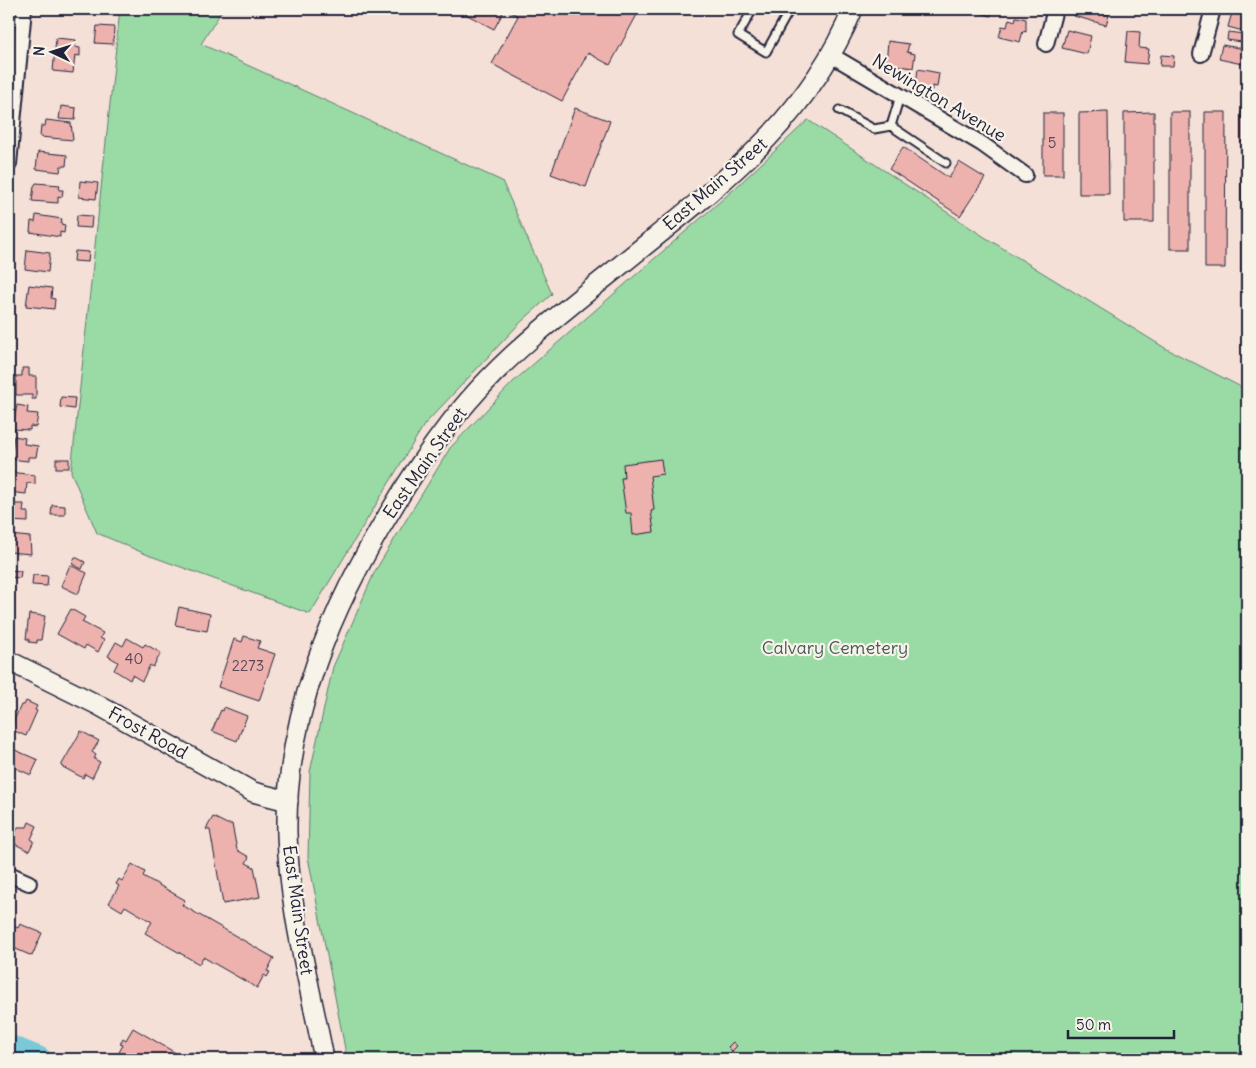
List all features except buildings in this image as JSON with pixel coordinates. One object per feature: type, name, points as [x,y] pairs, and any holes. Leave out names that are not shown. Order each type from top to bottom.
[{"type":"main road","name":"East Main Street","points":[[324,1059],[291,878],[287,832],[288,801],[302,712],[326,633],[369,547],[434,444],[478,390],[515,354],[725,179],[763,144],[799,104],[831,55],[853,9]]},
{"type":"main road","name":"Frost Road","points":[[9,661],[135,725],[253,792],[288,801]]},
{"type":"street","points":[[9,164],[24,9]]},
{"type":"street","points":[[1046,44],[1055,9]]},
{"type":"street","points":[[1201,54],[1213,9]]},
{"type":"street","name":"Newington Avenue","points":[[831,55],[982,144],[1026,175]]},
{"type":"street","points":[[9,874],[29,883]]},
{"type":"lane","points":[[753,9],[738,36],[766,52],[790,9]]},
{"type":"lane","points":[[890,126],[900,96]]},
{"type":"lane","points":[[838,110],[874,129],[890,126],[946,163]]},
{"type":"green space","points":[[120,9],[223,9],[201,44],[502,181],[552,294],[519,324],[424,425],[310,614],[148,555],[97,533],[71,472]]},
{"type":"green space","name":"Calvary Cemetery","points":[[808,120],[983,236],[1165,348],[1247,390],[1247,1059],[347,1059],[308,857],[310,772],[333,667],[375,571],[450,448],[514,381],[732,191]]},
{"type":"waterway","points":[[9,1047],[39,1059]]}]
